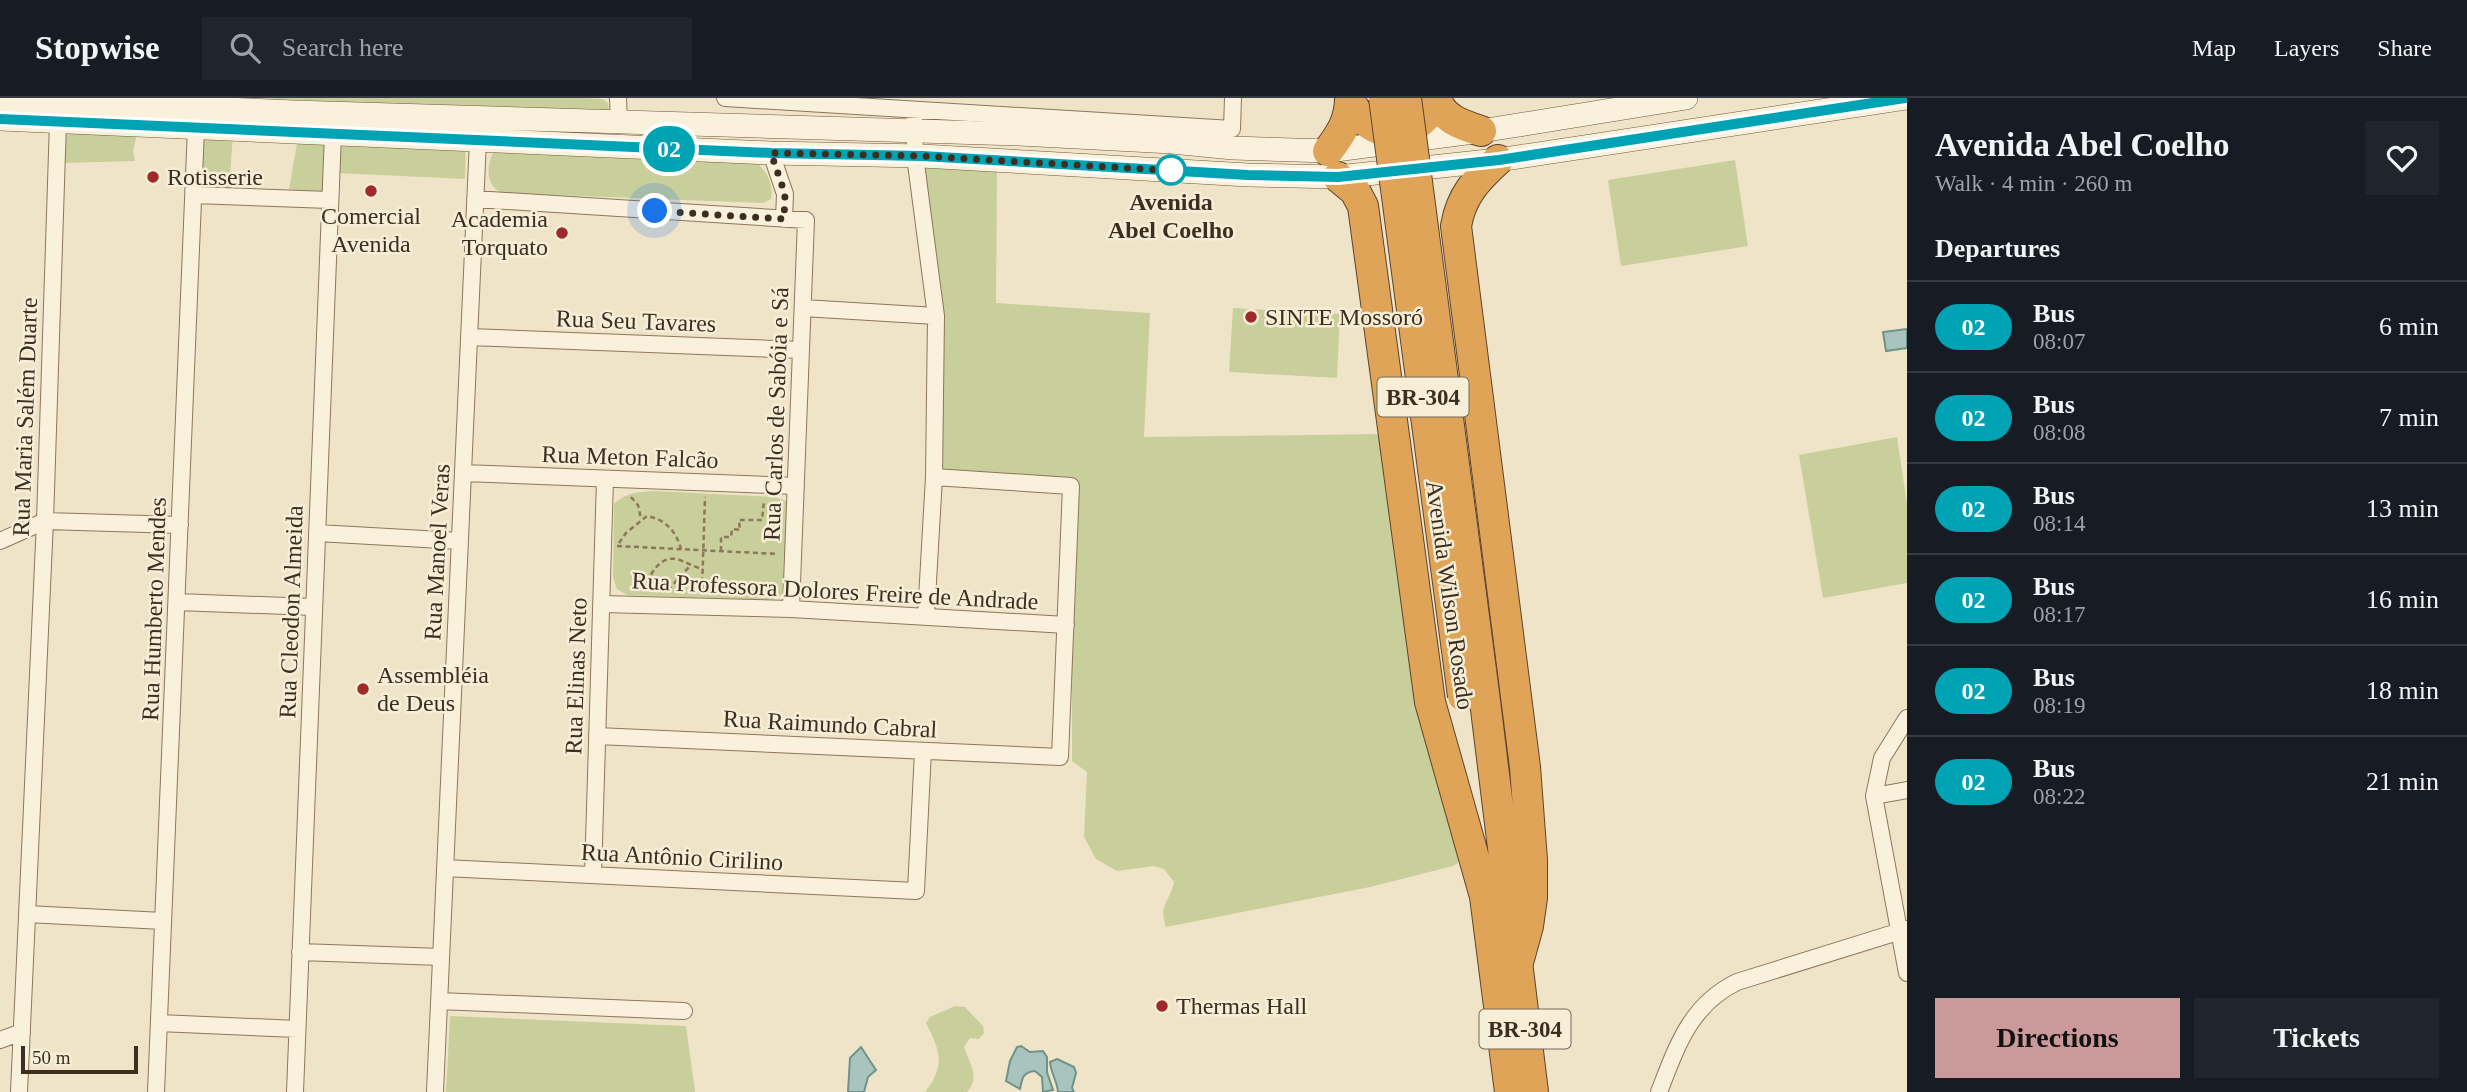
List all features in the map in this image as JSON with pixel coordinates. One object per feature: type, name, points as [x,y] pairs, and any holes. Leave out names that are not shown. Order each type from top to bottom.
[{"type":"highway","name":"Avenida Wilson Rosado","points":[[1384,98],[1473,694],[1517,966],[1533,1092]]},
{"type":"highway","name":"Avenida Wilson Rosado","points":[[1406,98],[1473,694],[1476,796],[1484,893],[1510,1092]]},
{"type":"highway","points":[[1350,99],[1363,120],[1379,130],[1413,127],[1427,116],[1437,100],[1444,113],[1460,125],[1481,131]]},
{"type":"highway","points":[[1350,99],[1333,164],[1355,191],[1363,206],[1430,702],[1484,893]]},
{"type":"highway","points":[[1499,160],[1475,181],[1458,212],[1456,226],[1525,767],[1532,898],[1528,926],[1517,966]]},
{"type":"highway","points":[[1367,228],[1388,207],[1407,201],[1419,201],[1434,206],[1456,226]]},
{"type":"street","points":[[618,98],[619,122]]},
{"type":"street","points":[[725,98],[915,103],[1232,129],[1233,98]]},
{"type":"street","points":[[0,99],[280,121],[619,122],[1019,134],[1172,142],[1233,148],[1333,164],[1481,131],[1686,98]]},
{"type":"street","points":[[0,119],[196,128],[280,121],[333,134],[1045,163],[1333,164],[1499,160],[1906,98]]},
{"type":"street","points":[[915,103],[915,156],[936,316],[934,477],[926,616]]},
{"type":"street","points":[[1588,115],[1594,117],[1599,125],[1599,136],[1595,144]]},
{"type":"street","name":"Rua Maria Salém Duarte","points":[[19,1092],[45,521],[58,122]]},
{"type":"street","points":[[649,123],[657,148]]},
{"type":"street","points":[[657,148],[663,144],[662,137],[666,130],[674,124]]},
{"type":"street","name":"Rua Humberto Mendes","points":[[156,1092],[196,128]]},
{"type":"street","name":"Rua Cleodon Almeida","points":[[295,1092],[333,134]]},
{"type":"street","points":[[1016,162],[1025,152],[1019,134]]},
{"type":"street","points":[[1045,163],[1036,150],[1039,143],[1051,136]]},
{"type":"street","name":"Rua Manoel Veras","points":[[435,1092],[478,140]]},
{"type":"street","points":[[475,199],[784,219],[785,194],[771,153]]},
{"type":"street","points":[[194,195],[329,200]]},
{"type":"street","name":"Rua Carlos de Sabóia e Sá","points":[[784,219],[806,220],[791,609]]},
{"type":"street","points":[[803,308],[936,316]]},
{"type":"street","name":"Rua Seu Tavares","points":[[469,338],[801,350]]},
{"type":"street","name":"Rua Meton Falcão","points":[[463,473],[796,486]]},
{"type":"street","points":[[934,477],[1071,486],[1066,625]]},
{"type":"street","name":"Rua Elinas Neto","points":[[593,875],[606,479]]},
{"type":"street","points":[[0,541],[45,521],[180,525]]},
{"type":"street","points":[[317,533],[460,541]]},
{"type":"street","points":[[177,602],[314,607]]},
{"type":"street","name":"Rua Professora Dolores Freire de Andrade","points":[[601,604],[791,609],[1066,625]]},
{"type":"street","name":"Rua Raimundo Cabral","points":[[597,736],[1060,757],[1066,625]]},
{"type":"street","points":[[1907,718],[1882,758],[1874,796],[1903,930],[1907,973]]},
{"type":"street","name":"Rua Antônio Cirilino","points":[[445,868],[916,891],[923,751]]},
{"type":"street","points":[[1874,796],[1907,790]]},
{"type":"street","points":[[27,914],[163,922]]},
{"type":"street","points":[[1659,1092],[1679,1040],[1709,999],[1722,989],[1903,930]]},
{"type":"street","points":[[300,952],[441,957]]},
{"type":"street","points":[[439,1001],[684,1011]]},
{"type":"street","points":[[159,1023],[297,1029]]},
{"type":"street","points":[[2,1034],[22,1031]]},
{"type":"path","points":[[625,500],[633,496],[641,519]]},
{"type":"path","points":[[702,594],[705,497],[716,497]]},
{"type":"path","points":[[721,551],[721,537],[731,537],[732,529],[740,530],[739,520],[762,520],[764,500],[774,500]]},
{"type":"path","points":[[617,546],[641,519],[652,516],[674,531],[681,549]]},
{"type":"path","points":[[617,556],[618,532]]},
{"type":"path","points":[[617,546],[786,554]]},
{"type":"path","points":[[636,591],[644,592],[653,570],[668,560],[678,559],[689,567],[703,569]]},
{"type":"path","points":[[678,593],[666,592],[689,567]]},
{"type":"green space","points":[[258,98],[583,98],[602,99],[608,103],[609,109],[607,114],[598,115]]},
{"type":"green space","points":[[64,126],[138,130],[133,151],[135,161],[65,163]]},
{"type":"green space","points":[[202,134],[233,135],[229,189],[199,191]]},
{"type":"green space","points":[[328,137],[326,194],[289,189],[298,138]]},
{"type":"green space","points":[[338,138],[466,142],[465,179],[337,173]]},
{"type":"green space","points":[[504,150],[754,160],[768,177],[771,199],[763,203],[503,193],[491,182],[489,164],[493,153]]},
{"type":"green space","points":[[1735,160],[1748,246],[1621,266],[1608,180]]},
{"type":"green space","points":[[922,167],[997,170],[996,303],[1150,313],[1144,437],[1381,434],[1458,863],[1370,887],[1166,927],[1163,913],[1174,882],[1164,869],[1154,866],[1117,871],[1096,859],[1084,837],[1087,772],[1072,761],[1072,644],[1078,480],[948,471],[941,468]]},
{"type":"green space","points":[[1233,308],[1340,314],[1337,378],[1229,372]]},
{"type":"green space","points":[[1897,437],[1907,504],[1907,583],[1823,598],[1799,455]]},
{"type":"green space","points":[[655,491],[775,497],[786,501],[791,511],[785,592],[778,598],[768,600],[627,595],[617,589],[613,577],[614,504],[628,495]]},
{"type":"green space","points":[[955,1006],[965,1007],[983,1026],[984,1033],[979,1039],[970,1038],[964,1047],[973,1070],[973,1081],[967,1092],[925,1092],[936,1074],[939,1058],[926,1023],[930,1017]]},
{"type":"green space","points":[[450,1016],[686,1026],[695,1092],[446,1092]]},
{"type":"water","points":[[1907,329],[1907,348],[1886,351],[1883,332]]},
{"type":"water","points":[[1021,1046],[1030,1052],[1043,1051],[1047,1057],[1047,1072],[1053,1090],[1043,1092],[1042,1077],[1035,1071],[1024,1076],[1020,1089],[1006,1081],[1010,1061],[1017,1047]]},
{"type":"water","points":[[861,1047],[876,1070],[868,1077],[864,1092],[848,1092],[850,1058]]},
{"type":"water","points":[[1057,1059],[1074,1067],[1074,1092],[1058,1092],[1050,1062]]},
{"type":"bus line","name":"02","points":[[0,119],[771,153],[922,156],[1248,175],[1338,177],[1499,160],[1905,98]]},
{"type":"place","name":"Avenida Abel Coelho","points":[[1171,170]]},
{"type":"place","name":"Rotisserie","points":[[153,177]]},
{"type":"place","name":"Comercial Avenida","points":[[371,191]]},
{"type":"place","name":"Academia Torquato","points":[[562,233]]},
{"type":"place","name":"SINTE Mossoró","points":[[1251,317]]},
{"type":"place","name":"Assembléia de Deus","points":[[363,689]]},
{"type":"place","name":"Thermas Hall","points":[[1162,1006]]},
{"type":"route","points":[[655,211],[784,219],[785,194],[771,153],[922,156],[1178,171],[1171,170]]}]
